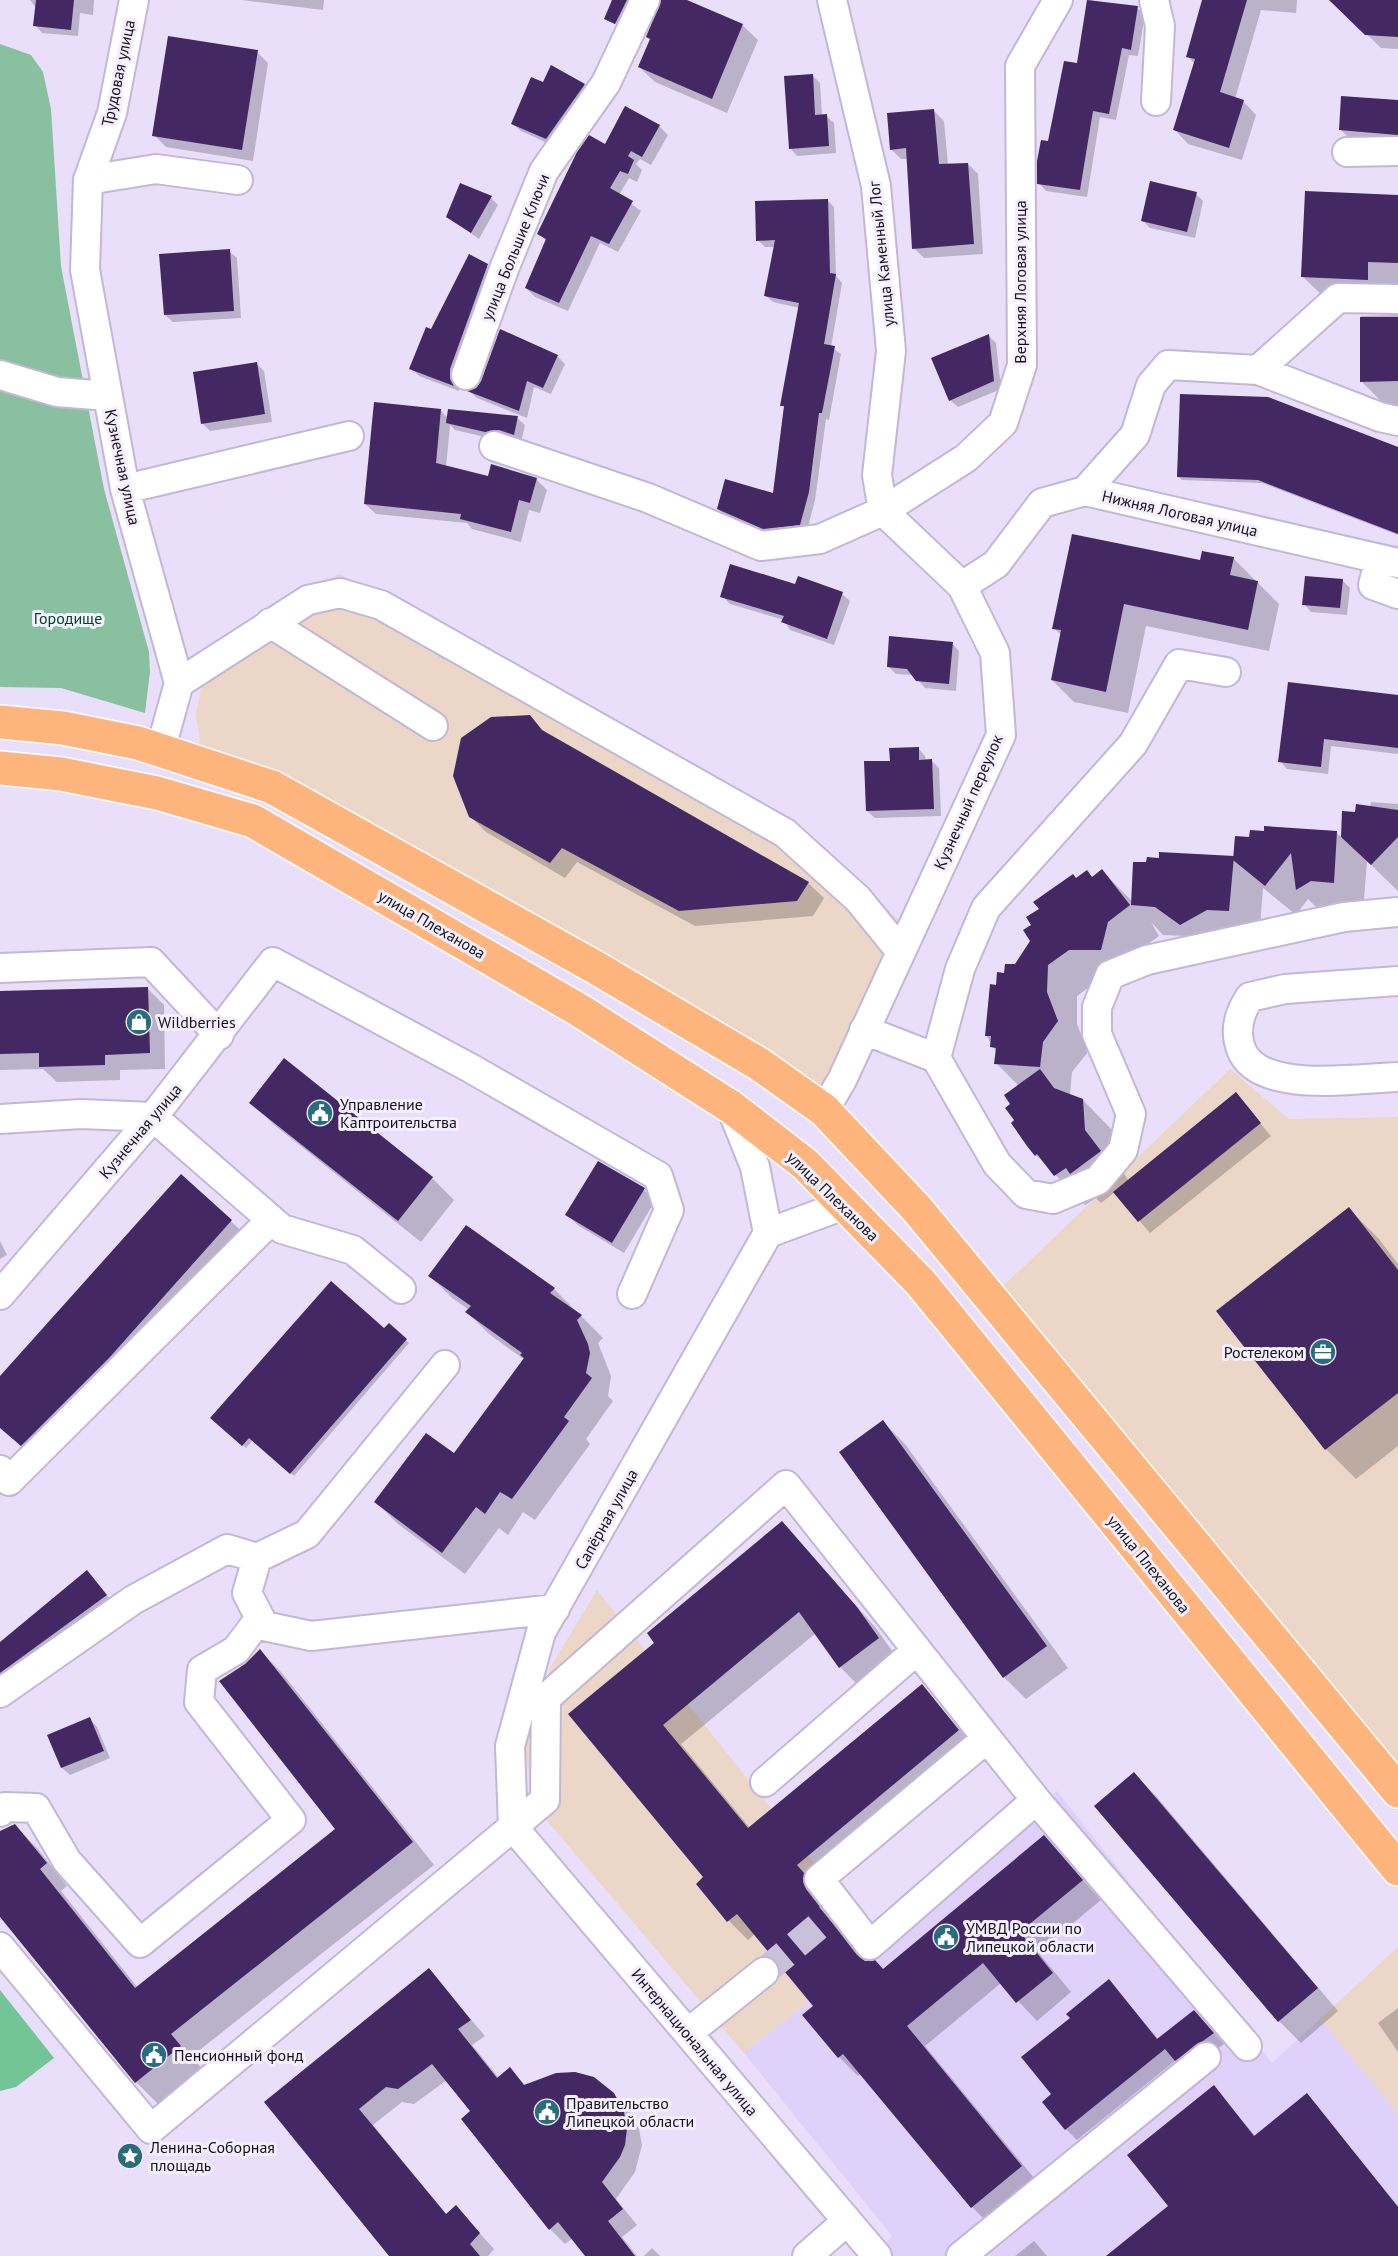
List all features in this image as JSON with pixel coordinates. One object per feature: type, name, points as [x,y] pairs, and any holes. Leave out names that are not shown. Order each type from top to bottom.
[{"type":"main road","points":[[0,722],[63,728],[160,748],[272,787],[701,1029],[759,1064],[824,1110],[917,1209],[1398,1791]]},
{"type":"main road","name":"улица Плеханова","points":[[0,768],[61,774],[157,793],[253,821],[579,1010],[731,1107],[805,1164],[921,1283],[1398,1869]]},
{"type":"street","name":"Трудовая улица","points":[[88,180],[112,113],[134,0]]},
{"type":"street","name":"улица Большие Ключи","points":[[466,375],[504,269],[544,171],[606,83],[645,0]]},
{"type":"street","name":"улица Каменный Лог","points":[[832,0],[876,186],[891,351],[878,475],[883,511]]},
{"type":"street","name":"Верхняя Логовая улица","points":[[883,511],[966,458],[1003,423],[1022,365],[1020,66],[1058,0]]},
{"type":"street","points":[[1154,0],[1160,26],[1156,101]]},
{"type":"street","points":[[1347,152],[1398,151]]},
{"type":"street","points":[[88,180],[156,169],[238,180]]},
{"type":"street","name":"Кузнечная улица","points":[[88,180],[85,270],[125,489],[179,683]]},
{"type":"street","points":[[1258,370],[1338,298],[1398,299]]},
{"type":"street","points":[[1085,491],[1135,435],[1151,385],[1168,365],[1258,370],[1380,417],[1398,421]]},
{"type":"street","points":[[0,375],[57,392],[108,396]]},
{"type":"street","points":[[125,489],[349,436]]},
{"type":"street","points":[[494,446],[648,498],[761,546],[819,539],[883,511]]},
{"type":"street","name":"Нижняя Логовая улица","points":[[962,586],[996,564],[1042,503],[1085,491],[1389,561]]},
{"type":"street","name":"Кузнечный переулок","points":[[824,1110],[901,952],[1001,735],[995,653],[962,586],[883,511]]},
{"type":"street","points":[[1389,561],[1373,585],[1398,594]]},
{"type":"street","points":[[160,748],[179,683],[270,622],[308,600],[340,593],[381,604],[785,833],[858,899],[901,952]]},
{"type":"street","points":[[270,622],[433,726]]},
{"type":"street","points":[[936,1058],[960,969],[986,908],[1133,744],[1179,664],[1226,672]]},
{"type":"street","points":[[864,1030],[936,1058],[996,1164],[1026,1194],[1053,1199],[1098,1180],[1123,1150],[1131,1114],[1097,1034],[1097,1008],[1110,975],[1158,957],[1344,918],[1398,912]]},
{"type":"street","points":[[0,968],[151,962],[219,1035]]},
{"type":"street","name":"Кузнечная улица","points":[[0,1295],[153,1117],[219,1035],[273,962],[472,1069],[658,1176],[669,1210],[632,1294]]},
{"type":"street","points":[[1398,981],[1285,989],[1250,997],[1241,1011],[1237,1036],[1245,1061],[1271,1077],[1301,1081],[1398,1077]]},
{"type":"street","points":[[731,1107],[755,1167],[768,1233],[844,1205]]},
{"type":"street","points":[[0,1119],[81,1114],[153,1117],[282,1229],[353,1250],[401,1289]]},
{"type":"street","points":[[0,1470],[9,1480],[271,1220]]},
{"type":"street","name":"Сапёрная улица","points":[[513,1827],[510,1746],[541,1632],[768,1233]]},
{"type":"street","points":[[0,1693],[133,1600],[227,1549],[257,1558],[307,1534],[445,1365]]},
{"type":"street","points":[[0,1947],[151,2129],[545,1800],[546,1698],[786,1485],[1036,1800],[1247,2046]]},
{"type":"street","points":[[257,1558],[247,1593],[264,1626],[311,1636],[555,1609]]},
{"type":"street","points":[[0,1812],[5,1807],[36,1808],[67,1861],[140,1943],[291,1820],[199,1702],[202,1670],[236,1650],[260,1618]]},
{"type":"street","points":[[765,1782],[916,1651]]},
{"type":"street","points":[[986,1739],[819,1879],[870,1945],[1036,1800]]},
{"type":"street","name":"Интернациональная улица","points":[[513,1827],[877,2256]]},
{"type":"street","points":[[688,2033],[764,1972]]},
{"type":"street","points":[[961,2256],[1206,2057]]},
{"type":"street","points":[[807,2256],[847,2221]]},
{"type":"shaded area","points":[[339,574],[449,627],[784,816],[889,910],[902,924],[842,1068],[816,1086],[201,749],[196,714],[209,647]]},
{"type":"shaded area","points":[[1230,1069],[1289,1119],[1398,1117],[1398,1768],[998,1291]]},
{"type":"shaded area","points":[[597,1590],[880,1945],[744,2053],[533,1804],[525,1747],[551,1666]]},
{"type":"shaded area","points":[[1057,1791],[1272,2063],[1320,2019],[1398,2114],[1398,2256],[884,2256],[879,2249],[892,2236],[744,2053],[880,1945]]},
{"type":"shaded area","points":[[1398,1947],[1398,2114],[1320,2019]]},
{"type":"green space","name":"Городище","points":[[0,44],[31,55],[43,72],[51,109],[61,266],[104,489],[149,652],[150,672],[145,713],[61,688],[0,687]]},
{"type":"green space","points":[[0,1990],[54,2058],[16,2087],[0,2091]]},
{"type":"building","points":[[36,0],[74,0],[71,30],[33,26]]},
{"type":"building","points":[[612,0],[627,0],[615,24],[604,19]]},
{"type":"building","points":[[661,0],[687,0],[743,24],[712,99],[638,67],[650,39],[646,37]]},
{"type":"building","points":[[1087,0],[1138,6],[1131,50],[1122,48],[1109,114],[1093,111],[1080,190],[1037,184],[1037,161],[1041,140],[1048,141],[1064,61],[1077,63]]},
{"type":"building","points":[[1202,0],[1247,0],[1220,92],[1244,100],[1229,148],[1173,130],[1195,59],[1186,57]]},
{"type":"building","points":[[1329,0],[1398,0],[1398,37],[1365,35]]},
{"type":"building","points":[[168,36],[258,50],[242,150],[152,136]]},
{"type":"building","points":[[551,65],[585,84],[546,139],[511,124],[531,77],[543,82]]},
{"type":"building","points":[[813,74],[815,115],[827,114],[829,146],[789,149],[784,76]]},
{"type":"building","points":[[1341,96],[1398,100],[1398,135],[1339,130]]},
{"type":"building","points":[[625,106],[660,125],[642,157],[631,151],[628,156],[634,160],[628,174],[620,171],[610,188],[633,201],[609,244],[591,236],[559,303],[525,288],[546,239],[537,234],[577,152],[589,135],[605,144]]},
{"type":"building","points":[[934,109],[939,164],[968,163],[974,244],[912,249],[906,148],[890,150],[887,113]]},
{"type":"building","points":[[1150,181],[1197,192],[1187,232],[1141,221]]},
{"type":"building","points":[[460,183],[492,196],[471,233],[446,217]]},
{"type":"building","points":[[1305,191],[1398,195],[1398,263],[1368,262],[1368,280],[1301,277]]},
{"type":"building","points":[[828,199],[830,273],[836,274],[824,344],[835,346],[822,413],[819,413],[809,492],[800,525],[763,529],[717,509],[725,479],[773,493],[784,406],[780,406],[799,303],[764,296],[775,240],[756,241],[755,201]]},
{"type":"building","points":[[230,249],[234,311],[164,315],[159,254]]},
{"type":"building","points":[[469,254],[488,264],[450,369],[450,379],[454,386],[409,369],[426,327],[431,329]]},
{"type":"building","points":[[1360,317],[1398,317],[1398,381],[1360,382]]},
{"type":"building","points":[[500,329],[558,355],[543,388],[527,381],[519,411],[467,391],[476,388],[481,381]]},
{"type":"building","points":[[989,334],[994,381],[949,401],[931,358]]},
{"type":"building","points":[[257,362],[265,414],[201,424],[193,372]]},
{"type":"building","points":[[1180,394],[1268,397],[1398,447],[1398,534],[1258,480],[1177,477]]},
{"type":"building","points":[[374,402],[441,409],[436,463],[488,476],[491,464],[537,478],[530,503],[519,500],[511,532],[460,519],[461,514],[364,504]]},
{"type":"building","points":[[448,409],[518,416],[514,435],[499,430],[485,432],[446,423]]},
{"type":"building","points":[[1072,534],[1200,560],[1202,551],[1234,557],[1230,575],[1258,581],[1248,630],[1124,604],[1106,692],[1051,680],[1061,630],[1052,629]]},
{"type":"building","points":[[730,564],[795,584],[798,576],[843,592],[827,639],[781,622],[784,616],[720,597]]},
{"type":"building","points":[[1305,576],[1343,579],[1340,608],[1302,605]]},
{"type":"building","points":[[889,636],[953,642],[949,684],[916,681],[907,669],[887,667]]},
{"type":"building","points":[[1288,682],[1398,695],[1398,748],[1324,739],[1321,767],[1278,762]]},
{"type":"building","points":[[530,715],[542,730],[809,882],[797,901],[679,911],[562,848],[550,863],[469,817],[453,776],[461,738],[491,717]]},
{"type":"building","points":[[919,747],[919,760],[932,759],[934,809],[866,811],[864,761],[890,761],[889,748]]},
{"type":"building","points":[[1356,804],[1398,810],[1398,837],[1371,865],[1341,837],[1342,811],[1355,812]]},
{"type":"building","points":[[1264,826],[1337,831],[1334,883],[1311,881],[1296,890],[1291,853],[1265,886],[1233,860],[1235,836],[1249,837],[1250,830],[1264,831]]},
{"type":"building","points":[[1159,852],[1234,856],[1229,911],[1207,910],[1180,925],[1155,907],[1131,905],[1133,862],[1146,862],[1147,857],[1159,858]]},
{"type":"building","points":[[1102,869],[1130,905],[1108,922],[1101,950],[1069,950],[1048,965],[1047,992],[1058,1021],[1043,1042],[1040,1067],[994,1064],[996,1048],[990,1047],[991,1036],[985,1036],[990,984],[996,985],[997,972],[1004,973],[1005,964],[1015,964],[1030,941],[1023,930],[1031,925],[1026,917],[1039,909],[1033,902],[1073,874],[1076,878],[1087,870],[1092,877]]},
{"type":"building","points":[[148,987],[150,1053],[105,1055],[105,1065],[39,1067],[39,1053],[0,1054],[0,991]]},
{"type":"building","points":[[284,1058],[433,1177],[398,1221],[249,1103]]},
{"type":"building","points":[[1040,1069],[1054,1088],[1083,1099],[1085,1130],[1101,1151],[1070,1174],[1066,1168],[1054,1176],[1037,1154],[1035,1156],[1027,1146],[1011,1123],[1014,1120],[1005,1108],[1010,1104],[1004,1095]]},
{"type":"building","points":[[1236,1092],[1261,1123],[1138,1222],[1113,1192]]},
{"type":"building","points":[[598,1161],[645,1188],[612,1243],[565,1215]]},
{"type":"building","points":[[181,1174],[232,1220],[109,1358],[21,1446],[0,1428],[0,1376]]},
{"type":"building","name":"Ростелеком","points":[[1349,1207],[1398,1270],[1398,1393],[1325,1450],[1216,1311]]},
{"type":"building","points":[[466,1225],[555,1288],[550,1293],[582,1315],[577,1320],[588,1344],[590,1353],[586,1373],[592,1378],[564,1417],[569,1421],[512,1499],[500,1492],[485,1514],[476,1507],[442,1553],[374,1502],[426,1433],[454,1453],[524,1358],[520,1355],[522,1353],[465,1312],[471,1306],[428,1276]]},
{"type":"building","points":[[331,1281],[384,1328],[389,1323],[407,1339],[290,1474],[249,1438],[242,1446],[210,1418]]},
{"type":"building","points":[[883,1420],[1047,1646],[1003,1678],[839,1452]]},
{"type":"building","points":[[782,1521],[857,1607],[879,1638],[839,1668],[799,1612],[663,1725],[748,1828],[922,1684],[959,1730],[797,1865],[804,1873],[806,1889],[857,1955],[865,1961],[875,1960],[883,1969],[1044,1835],[1083,1880],[1020,1932],[1053,1973],[1016,2003],[983,1963],[907,2026],[1022,2166],[971,2208],[843,2054],[838,2058],[802,2015],[813,2006],[737,1914],[727,1922],[696,1884],[703,1877],[568,1714],[654,1643],[647,1633]]},
{"type":"building","points":[[87,1570],[107,1595],[0,1673],[0,1642]]},
{"type":"building","points":[[260,1649],[413,1842],[171,2034],[181,2046],[135,2083],[0,1917],[0,1831],[15,1824],[47,1863],[40,1869],[135,1988],[335,1829],[219,1681],[245,1664]]},
{"type":"building","points":[[90,1717],[104,1751],[61,1768],[47,1735]]},
{"type":"building","points":[[1134,1772],[1318,1988],[1278,2022],[1094,1806]]},
{"type":"building","name":"Правительство Липецкой области","points":[[429,1968],[471,2020],[458,2029],[497,2078],[510,2067],[524,2085],[556,2073],[575,2072],[594,2077],[614,2093],[624,2112],[627,2129],[625,2145],[620,2157],[602,2182],[623,2209],[608,2221],[635,2256],[585,2256],[558,2222],[549,2230],[461,2119],[470,2111],[432,2064],[398,2089],[386,2087],[359,2109],[446,2214],[456,2205],[480,2233],[470,2244],[480,2256],[389,2256],[264,2102]]},
{"type":"building","points":[[1109,1979],[1157,2039],[1194,2010],[1214,2033],[1175,2061],[1165,2049],[1065,2130],[1042,2102],[1051,2094],[1021,2057],[1070,2018],[1066,2014]]},
{"type":"building","points":[[1214,2085],[1254,2136],[1307,2093],[1398,2207],[1398,2256],[1106,2256],[1168,2206],[1127,2155]]},
{"type":"tunnel","points":[[764,1972],[841,1907]]},
{"type":"place","name":"Wildberries","points":[[139,1022]]},
{"type":"place","name":"Управление Каптроительства","points":[[320,1113]]},
{"type":"place","name":"Ростелеком","points":[[1323,1352]]},
{"type":"place","name":"УМВД России по Липецкой области","points":[[946,1937]]},
{"type":"place","name":"Пенсионный фонд","points":[[154,2055]]},
{"type":"place","name":"Правительство Липецкой области","points":[[547,2112]]},
{"type":"place","name":"Ленина-Соборная площадь","points":[[130,2156]]}]
